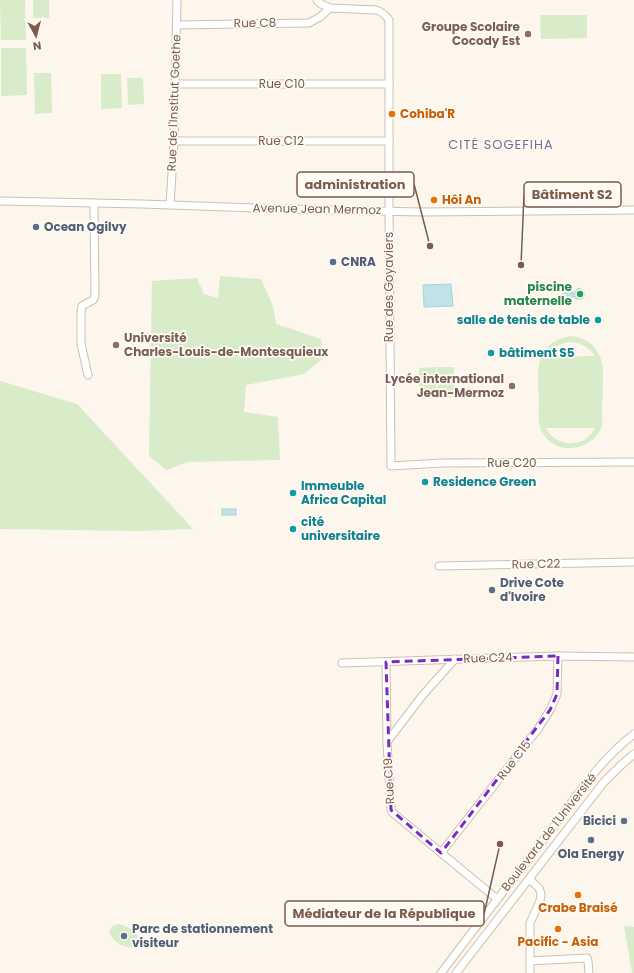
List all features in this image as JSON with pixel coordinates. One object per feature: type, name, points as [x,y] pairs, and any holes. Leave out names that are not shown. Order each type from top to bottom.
[{"type":"street","name":"Rue de l'Institut Goethe","points":[[170,206],[176,84],[177,0]]},
{"type":"street","name":"Rue des Goyaviers","points":[[317,0],[321,4],[330,8],[376,10],[385,14],[389,20],[391,466]]},
{"type":"street","name":"Rue C8","points":[[176,25],[309,22],[320,17],[330,8]]},
{"type":"street","name":"Rue C10","points":[[176,84],[389,84]]},
{"type":"street","name":"Rue C12","points":[[174,141],[389,141]]},
{"type":"street","name":"Avenue Jean Mermoz","points":[[0,201],[433,212],[634,210]]},
{"type":"street","points":[[88,375],[81,344],[81,312],[82,306],[93,300],[95,296],[94,204]]},
{"type":"street","name":"Rue C20","points":[[391,466],[442,463],[634,462]]},
{"type":"street","name":"Rue C22","points":[[439,566],[634,562]]},
{"type":"street","name":"Rue C24","points":[[342,663],[558,656],[634,657]]},
{"type":"street","name":"Rue C15","points":[[441,853],[538,729],[550,710],[556,694],[558,656]]},
{"type":"street","points":[[387,742],[422,696],[454,659]]},
{"type":"street","name":"Rue C19","points":[[386,662],[387,742],[391,810],[497,899]]},
{"type":"street","name":"Boulevard de l'Université","points":[[441,973],[594,773],[611,754],[634,734]]},
{"type":"street","name":"Boulevard de l'Université","points":[[456,973],[604,782],[634,754]]},
{"type":"street","points":[[529,879],[539,888],[541,894],[540,901],[530,923],[530,973]]},
{"type":"street","points":[[530,961],[587,958],[589,973]]},
{"type":"highlighted area","points":[[558,656],[557,694],[550,710],[441,853],[391,810],[386,662]]},
{"type":"green space","points":[[0,0],[25,0],[26,40],[1,40]]},
{"type":"green space","points":[[33,0],[49,0],[49,18],[33,18]]},
{"type":"green space","points":[[540,15],[587,15],[587,38],[541,39]]},
{"type":"green space","points":[[1,48],[26,48],[27,95],[1,96]]},
{"type":"green space","points":[[34,73],[51,73],[52,113],[35,114]]},
{"type":"green space","points":[[101,74],[121,74],[122,108],[101,109]]},
{"type":"green space","points":[[127,78],[143,78],[144,104],[128,105]]},
{"type":"green space","points":[[220,276],[261,279],[273,306],[276,324],[321,339],[323,358],[304,374],[246,385],[244,412],[278,417],[280,460],[188,462],[166,470],[149,456],[152,281],[197,278],[204,294],[218,298]]},
{"type":"green space","points":[[572,336],[589,342],[597,350],[603,367],[602,425],[598,434],[590,442],[575,448],[561,447],[550,442],[544,436],[539,425],[538,377],[540,358],[550,344],[559,339]],"holes":[[[567,342],[583,345],[595,356],[546,357],[552,349]],[[546,428],[595,428],[586,439],[573,443],[557,440]]]},
{"type":"green space","points":[[436,367],[436,398],[419,399],[419,368]]},
{"type":"green space","points":[[437,367],[454,367],[454,397],[438,398]]},
{"type":"green space","points":[[0,381],[77,404],[193,529],[139,531],[0,529]]},
{"type":"green space","points":[[119,924],[135,932],[138,942],[135,946],[126,947],[116,942],[112,938],[110,930],[112,927]]},
{"type":"green space","points":[[624,926],[634,927],[634,973],[632,973]]},
{"type":"water","points":[[451,284],[453,306],[424,307],[423,285]]},
{"type":"water","points":[[578,288],[583,290],[585,294],[582,299],[576,299],[574,296],[566,300],[563,296],[563,292],[567,289],[571,289],[574,295]]},
{"type":"water","points":[[222,509],[236,509],[236,515],[222,515]]},
{"type":"place","name":"Groupe Scolaire Cocody Est","points":[[528,34]]},
{"type":"place","name":"Cohiba'R","points":[[392,114]]},
{"type":"place","name":"Hôi An","points":[[434,200]]},
{"type":"place","name":"Ocean Ogilvy","points":[[36,227]]},
{"type":"place","name":"administration","points":[[430,246]]},
{"type":"place","name":"CNRA","points":[[333,262]]},
{"type":"place","name":"Bâtiment S2","points":[[521,265]]},
{"type":"place","name":"piscine maternelle","points":[[580,294]]},
{"type":"place","name":"salle de tenis de table","points":[[598,320]]},
{"type":"place","name":"Université Charles-Louis-de-Montesquieux","points":[[116,345]]},
{"type":"place","name":"bâtiment S5","points":[[491,353]]},
{"type":"place","name":"Lycée international Jean-Mermoz","points":[[512,386]]},
{"type":"place","name":"Residence Green","points":[[425,482]]},
{"type":"place","name":"Immeuble Africa Capital","points":[[293,493]]},
{"type":"place","name":"cité universitaire","points":[[293,529]]},
{"type":"place","name":"Drive Cote d'Ivoire","points":[[492,590]]},
{"type":"place","name":"Bicici","points":[[624,821]]},
{"type":"place","name":"Ola Energy","points":[[591,840]]},
{"type":"place","name":"Médiateur de la République","points":[[500,844]]},
{"type":"place","name":"Crabe Braisé","points":[[578,895]]},
{"type":"place","name":"Pacific - Asia","points":[[558,929]]},
{"type":"place","name":"Parc de stationnement visiteur","points":[[124,936]]},
{"type":"district","name":"CITÉ SOGEFIHA","points":[[501,144]]}]
